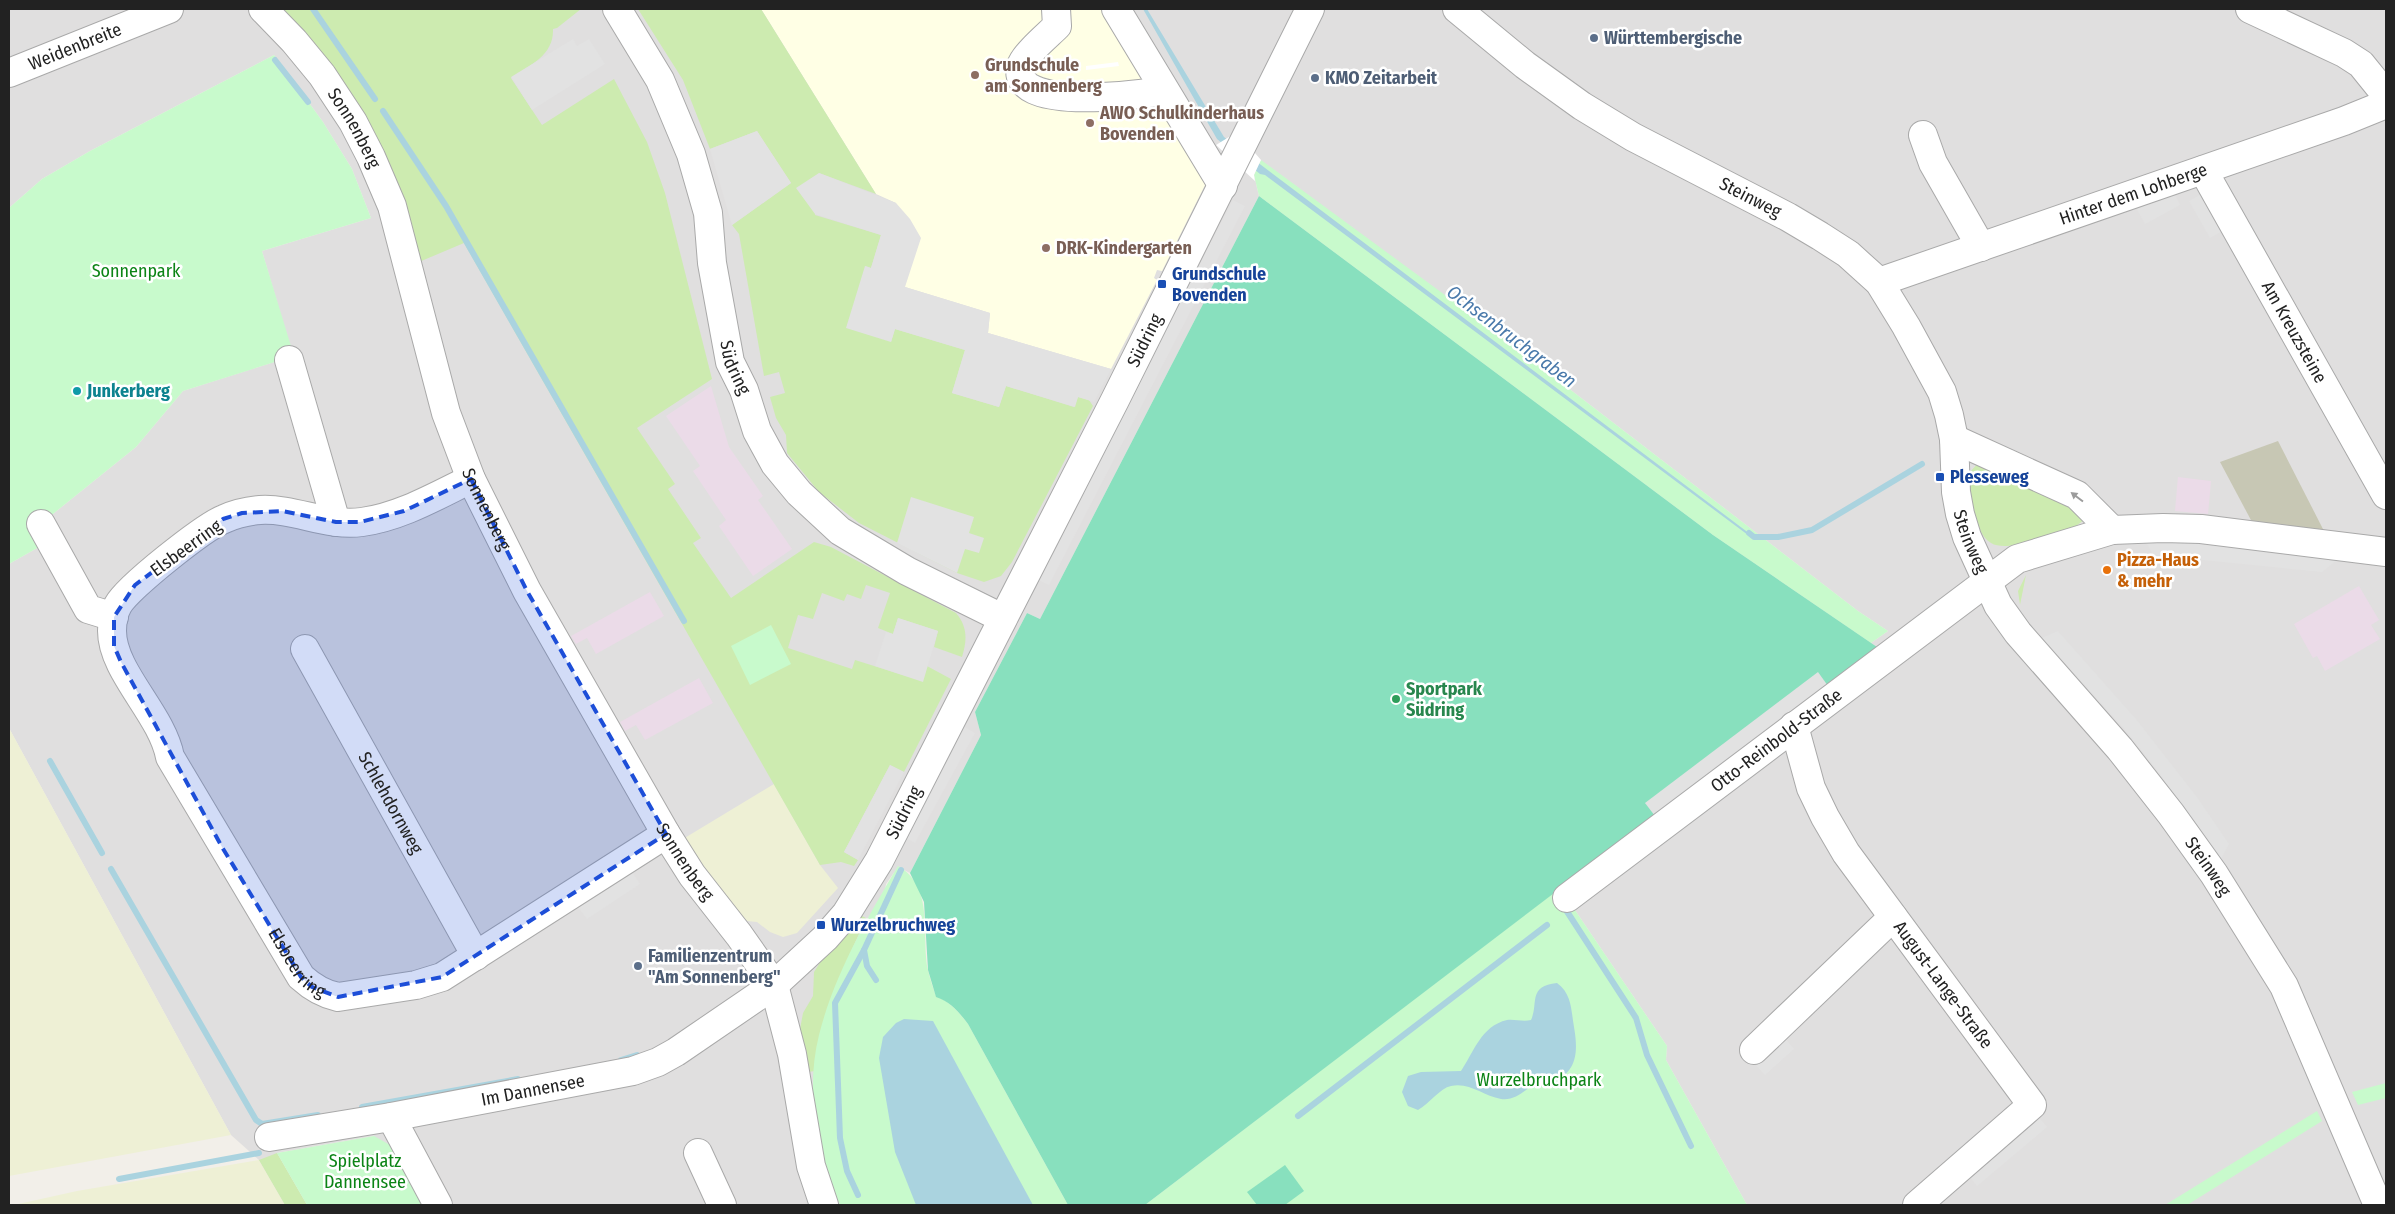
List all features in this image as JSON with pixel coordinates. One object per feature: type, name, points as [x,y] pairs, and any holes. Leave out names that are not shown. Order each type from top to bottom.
[{"type":"street","name":"Weidenbreite","points":[[9,73],[169,9]]},
{"type":"street","name":"Sonnenberg","points":[[263,9],[294,41],[322,75],[353,122],[371,157],[392,206],[446,413],[471,479],[527,591],[666,834],[692,875],[774,985]]},
{"type":"street","name":"Südring","points":[[617,9],[660,80],[691,154],[708,213],[712,263],[730,362],[744,390],[757,431],[775,464],[805,500],[846,535],[907,571],[1002,618]]},
{"type":"street","points":[[1056,9],[1057,26],[1021,64],[1020,73],[1022,80],[1029,86],[1038,92],[1056,96],[1119,97],[1164,91]]},
{"type":"street","points":[[1116,9],[1164,91],[1234,164]]},
{"type":"street","name":"Südring","points":[[774,985],[825,938],[856,900],[879,861],[1002,618],[1083,464],[1310,9]]},
{"type":"street","name":"Steinweg","points":[[1457,9],[1525,65],[1582,106],[1633,137],[1804,226],[1848,254],[1879,282],[1906,326],[1942,392],[1950,415],[1954,438],[1956,492],[1960,514],[1967,537],[1998,605],[2018,633],[2120,749],[2171,814],[2214,874],[2284,986],[2378,1205]]},
{"type":"street","points":[[2250,9],[2344,52],[2361,64],[2386,95]]},
{"type":"street","name":"Hinter dem Lohberge","points":[[1879,282],[2344,121],[2386,104]]},
{"type":"street","points":[[1923,135],[1933,162],[1981,247]]},
{"type":"street","name":"Am Kreuzsteine","points":[[2203,170],[2386,495]]},
{"type":"street","points":[[289,360],[336,522]]},
{"type":"street","points":[[1954,438],[2077,494],[2112,530]]},
{"type":"street","name":"Elsbeerring","points":[[471,479],[404,511],[381,519],[360,522],[336,522],[275,510],[242,513],[222,519],[207,528],[135,585],[118,605],[112,631],[114,646],[167,741],[170,757],[301,977],[312,987],[328,995],[346,996],[416,985],[442,977],[666,834]]},
{"type":"street","points":[[41,524],[88,609],[114,617]]},
{"type":"street","points":[[1987,581],[2017,559],[2112,530],[2201,529],[2386,552]]},
{"type":"street","name":"Otto-Reinbold-Straße","points":[[1567,898],[1987,581]]},
{"type":"street","name":"Schlehdornweg","points":[[305,650],[476,956]]},
{"type":"street","name":"August-Lange-Straße","points":[[1794,726],[1811,788],[1846,853],[2032,1105],[1917,1205]]},
{"type":"street","points":[[1754,1050],[1893,918]]},
{"type":"street","points":[[774,985],[792,1054],[811,1166],[824,1205]]},
{"type":"street","name":"Im Dannensee","points":[[269,1137],[391,1117],[634,1071],[658,1062],[676,1052],[774,985]]},
{"type":"street","points":[[391,1117],[438,1205]]},
{"type":"street","points":[[698,1153],[722,1205]]},
{"type":"highlighted area","points":[[471,479],[527,591],[666,834],[442,977],[338,997],[312,987],[301,977],[222,847],[121,662],[114,646],[114,617],[135,585],[223,519],[242,513],[282,511],[336,522],[360,522],[404,511]]},
{"type":"shaded area","points":[[9,9],[2386,9],[2386,1205],[1747,1205],[1666,1060],[1667,1046],[1560,888],[1877,647],[1871,643],[1888,631],[1858,611],[1494,331],[1254,175],[1259,196],[1040,619],[1027,613],[975,712],[981,735],[910,873],[898,867],[886,884],[831,1187],[840,1205],[423,1205],[374,1136],[277,1153],[307,1205],[285,1205],[259,1160],[231,1135],[9,728],[9,564],[46,543],[38,526],[136,447],[183,391],[293,356],[262,251],[371,218],[352,169],[323,122],[274,55],[90,151],[42,179],[9,208]]},
{"type":"shaded area","points":[[761,9],[1108,9],[1208,179],[1162,271],[1157,270],[1154,278],[1157,280],[1111,369],[988,333],[990,313],[905,287],[896,203],[876,194]]},
{"type":"shaded area","points":[[573,39],[577,46],[589,39],[605,64],[532,110],[511,77]]},
{"type":"shaded area","points":[[757,131],[791,183],[732,225],[710,149]]},
{"type":"shaded area","points":[[819,173],[896,203],[910,219],[921,238],[905,287],[990,313],[988,333],[1111,369],[1094,402],[1078,397],[1075,407],[1006,386],[999,407],[952,393],[965,350],[895,329],[891,342],[846,328],[865,266],[871,268],[881,235],[815,214],[796,188]]},
{"type":"shaded area","points":[[2172,189],[2180,205],[2145,224],[2134,204]]},
{"type":"shaded area","points":[[2205,192],[2226,229],[2210,238],[2189,201]]},
{"type":"shaded area","points":[[1233,200],[1245,206],[1049,585],[1036,579]]},
{"type":"shaded area","points":[[711,386],[729,447],[763,496],[758,500],[792,549],[753,576],[719,526],[726,520],[693,471],[700,466],[666,416]]},
{"type":"shaded area","points":[[2278,441],[2324,531],[2252,522],[2220,462]]},
{"type":"shaded area","points":[[2178,477],[2211,481],[2208,514],[2175,511]]},
{"type":"shaded area","points":[[911,497],[974,517],[969,533],[984,538],[979,553],[965,549],[957,573],[897,543]]},
{"type":"shaded area","points":[[2145,540],[2205,542],[2338,559],[2322,572],[2153,555]]},
{"type":"shaded area","points":[[2359,586],[2379,620],[2371,625],[2380,639],[2325,671],[2317,656],[2313,658],[2294,624]]},
{"type":"shaded area","points":[[650,592],[664,616],[596,654],[587,638],[576,644],[571,636]]},
{"type":"shaded area","points":[[898,618],[938,631],[923,682],[875,666],[886,632],[893,634]]},
{"type":"shaded area","points":[[2058,631],[2136,719],[2197,797],[2229,844],[2220,861],[2156,769],[2125,730],[2042,638]]},
{"type":"shaded area","points":[[1818,672],[1828,686],[1655,816],[1645,803]]},
{"type":"shaded area","points":[[699,678],[713,703],[645,740],[636,725],[625,731],[620,722]]},
{"type":"shaded area","points":[[963,726],[975,733],[915,843],[903,836]]},
{"type":"shaded area","points":[[9,728],[231,1135],[9,1176]]},
{"type":"shaded area","points":[[890,765],[904,772],[858,860],[844,852]]},
{"type":"shaded area","points":[[774,784],[820,865],[838,888],[797,933],[783,937],[770,932],[757,922],[747,921],[722,894],[683,839]]},
{"type":"shaded area","points":[[632,872],[640,884],[587,919],[578,907]]},
{"type":"shaded area","points":[[1782,1035],[1794,1049],[1765,1075],[1752,1061]]},
{"type":"shaded area","points":[[2036,1114],[2047,1127],[1977,1186],[1967,1173]]},
{"type":"shaded area","points":[[259,1160],[285,1205],[14,1205],[77,1191]]},
{"type":"green space","points":[[277,9],[581,9],[557,28],[553,29],[550,46],[540,58],[511,78],[542,125],[614,79],[647,142],[665,193],[712,379],[637,428],[675,484],[668,489],[701,538],[693,543],[731,598],[814,542],[831,547],[956,613],[963,624],[965,645],[962,657],[934,647],[938,631],[898,618],[893,634],[878,628],[890,593],[866,585],[861,599],[847,594],[844,601],[822,593],[813,619],[798,615],[788,648],[852,669],[855,660],[922,681],[927,666],[951,679],[904,772],[890,765],[844,852],[858,860],[854,866],[841,862],[820,865],[464,243],[419,262]]},
{"type":"green space","points":[[638,9],[761,9],[876,194],[819,173],[815,215],[881,235],[871,268],[865,266],[891,342],[895,329],[965,350],[952,393],[999,407],[1006,386],[1074,407],[1078,397],[1089,400],[1093,406],[1012,562],[1001,576],[984,582],[957,573],[859,523],[819,492],[787,453],[786,435],[776,418],[770,397],[785,393],[779,372],[764,376],[739,234],[732,225],[791,183],[757,131],[710,149],[683,80]]},
{"type":"green space","name":"Sonnenpark","points":[[274,55],[323,122],[352,169],[371,218],[262,251],[294,356],[183,391],[136,447],[38,526],[46,543],[9,564],[9,208],[42,179],[90,151]]},
{"type":"green space","points":[[1261,160],[1494,331],[1858,611],[1888,631],[1871,643],[1713,535],[1259,196],[1254,175]]},
{"type":"green space","name":"Sportpark Südring","points":[[1259,196],[1713,535],[1877,647],[1145,1205],[1068,1205],[968,1024],[954,1008],[936,997],[928,970],[924,902],[910,873],[981,735],[975,712],[1027,613],[1040,619]]},
{"type":"green space","points":[[1980,461],[2077,502],[2084,520],[2076,526],[2021,544],[1999,546],[1991,543],[1980,530],[1970,493],[1970,472]]},
{"type":"green space","points":[[2026,575],[2020,605],[2018,591]]},
{"type":"green space","points":[[771,625],[791,664],[750,685],[731,646]]},
{"type":"green space","points":[[898,866],[910,875],[922,899],[928,970],[936,996],[954,1007],[968,1024],[1068,1205],[840,1205],[825,1165],[815,1122],[813,1078],[815,1056],[825,1013],[842,969],[863,927]]},
{"type":"green space","name":"Wurzelbruchpark","points":[[1560,888],[1667,1046],[1666,1060],[1747,1205],[1145,1205]]},
{"type":"green space","points":[[860,915],[866,918],[841,973],[827,1011],[817,1051],[815,1071],[808,1072],[800,1029],[803,1013],[813,996],[814,972]]},
{"type":"green space","points":[[2386,1083],[2386,1098],[2358,1105],[2352,1092]]},
{"type":"green space","points":[[2317,1111],[2322,1121],[2187,1205],[2165,1205]]},
{"type":"green space","name":"Spielplatz Dannensee","points":[[374,1136],[390,1145],[423,1205],[307,1205],[277,1153]]},
{"type":"green space","points":[[277,1153],[307,1205],[285,1205],[259,1160]]},
{"type":"green space","points":[[1285,1165],[1304,1191],[1285,1205],[1257,1205],[1247,1192]]},
{"type":"water","points":[[1143,9],[1147,9],[1224,137],[1754,537],[1752,538],[1265,175],[1260,174],[1217,139]]},
{"type":"water","points":[[1557,983],[1566,992],[1568,997],[1576,1044],[1572,1066],[1561,1077],[1550,1082],[1538,1082],[1512,1098],[1507,1099],[1494,1097],[1464,1086],[1451,1086],[1447,1087],[1418,1110],[1408,1106],[1402,1092],[1408,1076],[1421,1072],[1461,1071],[1484,1034],[1498,1023],[1507,1020],[1531,1020],[1538,992],[1541,988]]},
{"type":"water","points":[[904,1019],[933,1021],[1033,1205],[916,1205],[895,1152],[879,1058],[883,1037],[896,1023]]},
{"type":"pier","points":[[1118,62],[1119,66],[1086,70],[1086,66]]},
{"type":"pier","points":[[1237,132],[1261,160],[1254,175],[1255,181],[1216,145]]},
{"type":"waterway","points":[[313,9],[375,99]]},
{"type":"waterway","points":[[275,60],[308,102]]},
{"type":"waterway","points":[[383,111],[446,206],[684,621]]},
{"type":"waterway","name":"Ochsenbruchgraben","points":[[1749,533],[1754,537],[1778,537],[1812,530],[1922,464]]},
{"type":"waterway","points":[[50,761],[102,853]]},
{"type":"waterway","points":[[111,869],[256,1120],[262,1124],[318,1115]]},
{"type":"waterway","points":[[876,980],[867,966],[864,950],[901,870]]},
{"type":"waterway","points":[[1566,910],[1636,1018],[1647,1055],[1691,1146]]},
{"type":"waterway","points":[[1298,1116],[1547,925]]},
{"type":"waterway","points":[[858,1195],[847,1171],[840,1138],[835,1003],[864,950]]},
{"type":"waterway","points":[[621,1060],[637,1055]]},
{"type":"waterway","points":[[362,1107],[518,1079]]},
{"type":"waterway","points":[[119,1179],[259,1153]]},
{"type":"place","name":"Württembergische","points":[[1594,38]]},
{"type":"place","name":"Grundschule am Sonnenberg","points":[[975,75]]},
{"type":"place","name":"KMO Zeitarbeit","points":[[1315,78]]},
{"type":"place","name":"AWO Schulkinderhaus Bovenden","points":[[1090,123]]},
{"type":"place","name":"DRK-Kindergarten","points":[[1046,248]]},
{"type":"place","name":"Grundschule Bovenden","points":[[1162,284]]},
{"type":"place","name":"Junkerberg","points":[[77,391]]},
{"type":"place","name":"Plesseweg","points":[[1940,477]]},
{"type":"place","name":"Pizza-Haus & mehr","points":[[2107,570]]},
{"type":"place","name":"Sportpark Südring","points":[[1396,699]]},
{"type":"place","name":"Wurzelbruchweg","points":[[821,925]]},
{"type":"place","name":"Familienzentrum \"Am Sonnenberg\"","points":[[638,966]]}]
